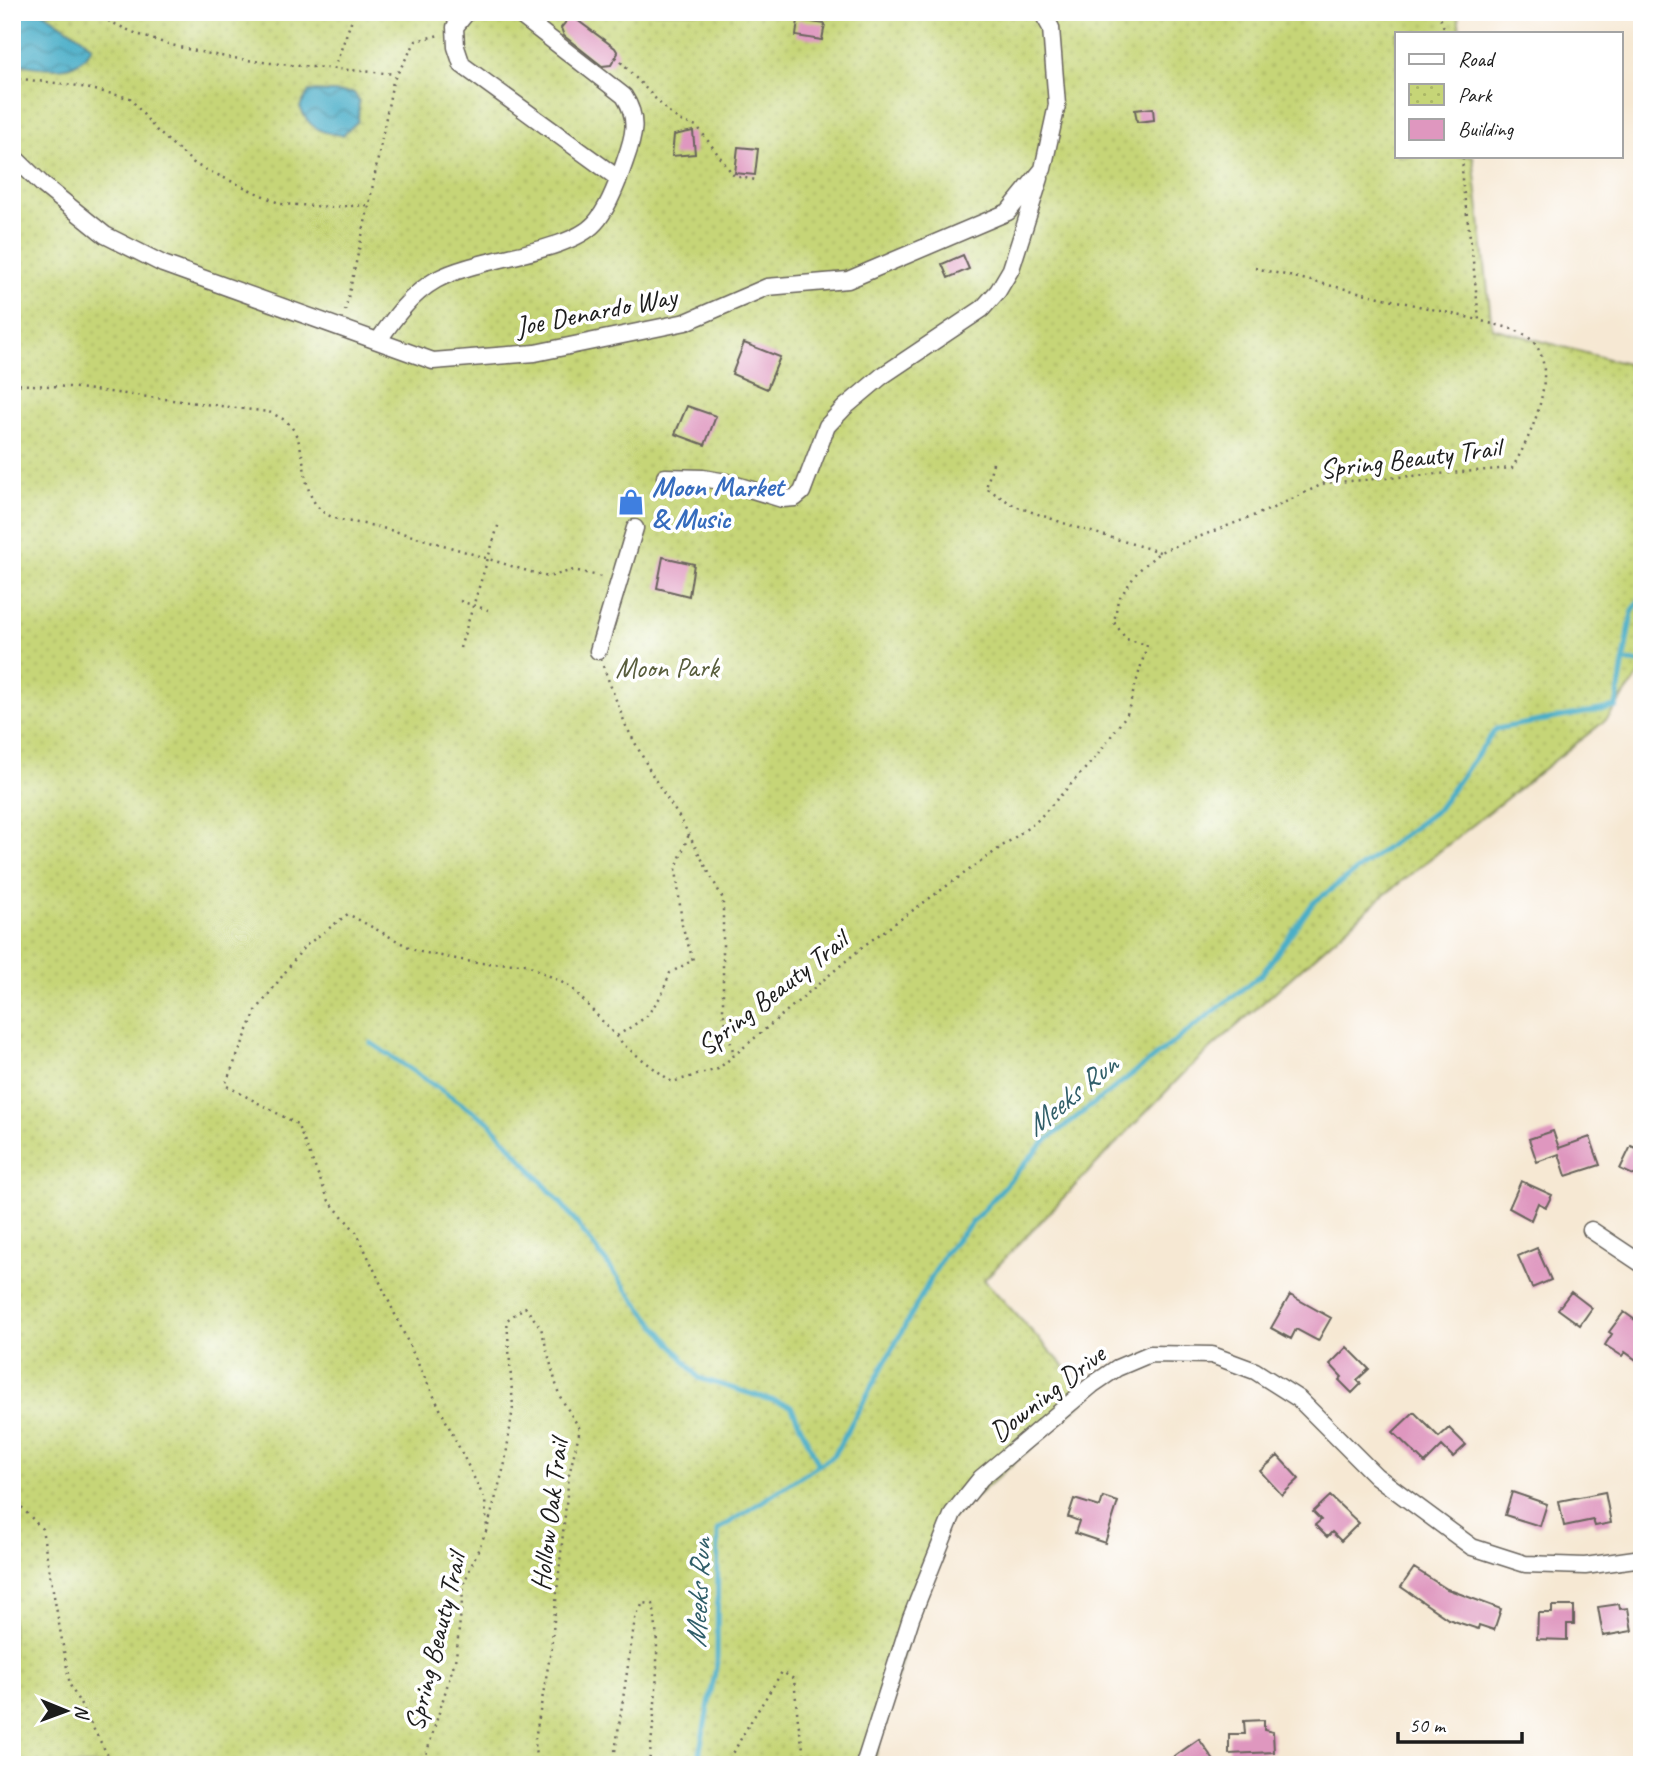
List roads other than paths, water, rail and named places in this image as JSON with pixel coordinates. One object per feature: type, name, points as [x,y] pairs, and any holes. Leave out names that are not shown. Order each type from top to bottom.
[{"type":"street","points":[[467,12],[456,27],[456,47],[462,65],[619,179]]},
{"type":"street","points":[[378,341],[413,297],[436,280],[465,268],[556,244],[582,234],[596,222],[619,179],[632,142],[635,123],[632,108],[624,96],[516,12]]},
{"type":"street","name":"Joe Denardo Way","points":[[12,155],[43,185],[105,235],[163,264],[433,361],[535,353],[686,321],[767,287],[848,281],[1008,212],[1043,169],[1057,105],[1051,28],[1042,12]]},
{"type":"street","points":[[666,477],[704,478],[726,482],[782,499],[795,498],[803,492],[827,426],[845,407],[882,376],[982,309],[998,292],[1011,269],[1043,169]]},
{"type":"street","points":[[598,651],[635,528]]},
{"type":"street","points":[[1591,1230],[1642,1264]]},
{"type":"street","name":"Downing Drive","points":[[863,1765],[911,1618],[953,1513],[981,1478],[1092,1385],[1116,1368],[1150,1354],[1212,1355],[1255,1371],[1299,1399],[1376,1476],[1472,1547],[1525,1564],[1585,1566],[1642,1558]]},
{"type":"water","points":[[12,12],[43,12],[92,47],[85,57],[67,67],[46,68],[12,63]]},
{"type":"water","points":[[309,91],[354,93],[359,101],[358,121],[343,135],[329,133],[312,125],[300,107]]},
{"type":"waterway","name":"Meeks Run","points":[[697,1765],[717,1662],[718,1530],[834,1455],[945,1253],[1043,1143],[1262,974],[1313,903],[1437,810],[1496,729],[1616,707],[1632,612],[1642,596]]},
{"type":"waterway","points":[[1624,661],[1642,662]]},
{"type":"waterway","points":[[371,1043],[489,1122],[565,1208],[699,1378],[791,1406],[819,1465]]},
{"type":"place","name":"Moon Market & Music","points":[[631,502]]},
{"type":"park label","name":"Moon Park","points":[[667,667]]}]
